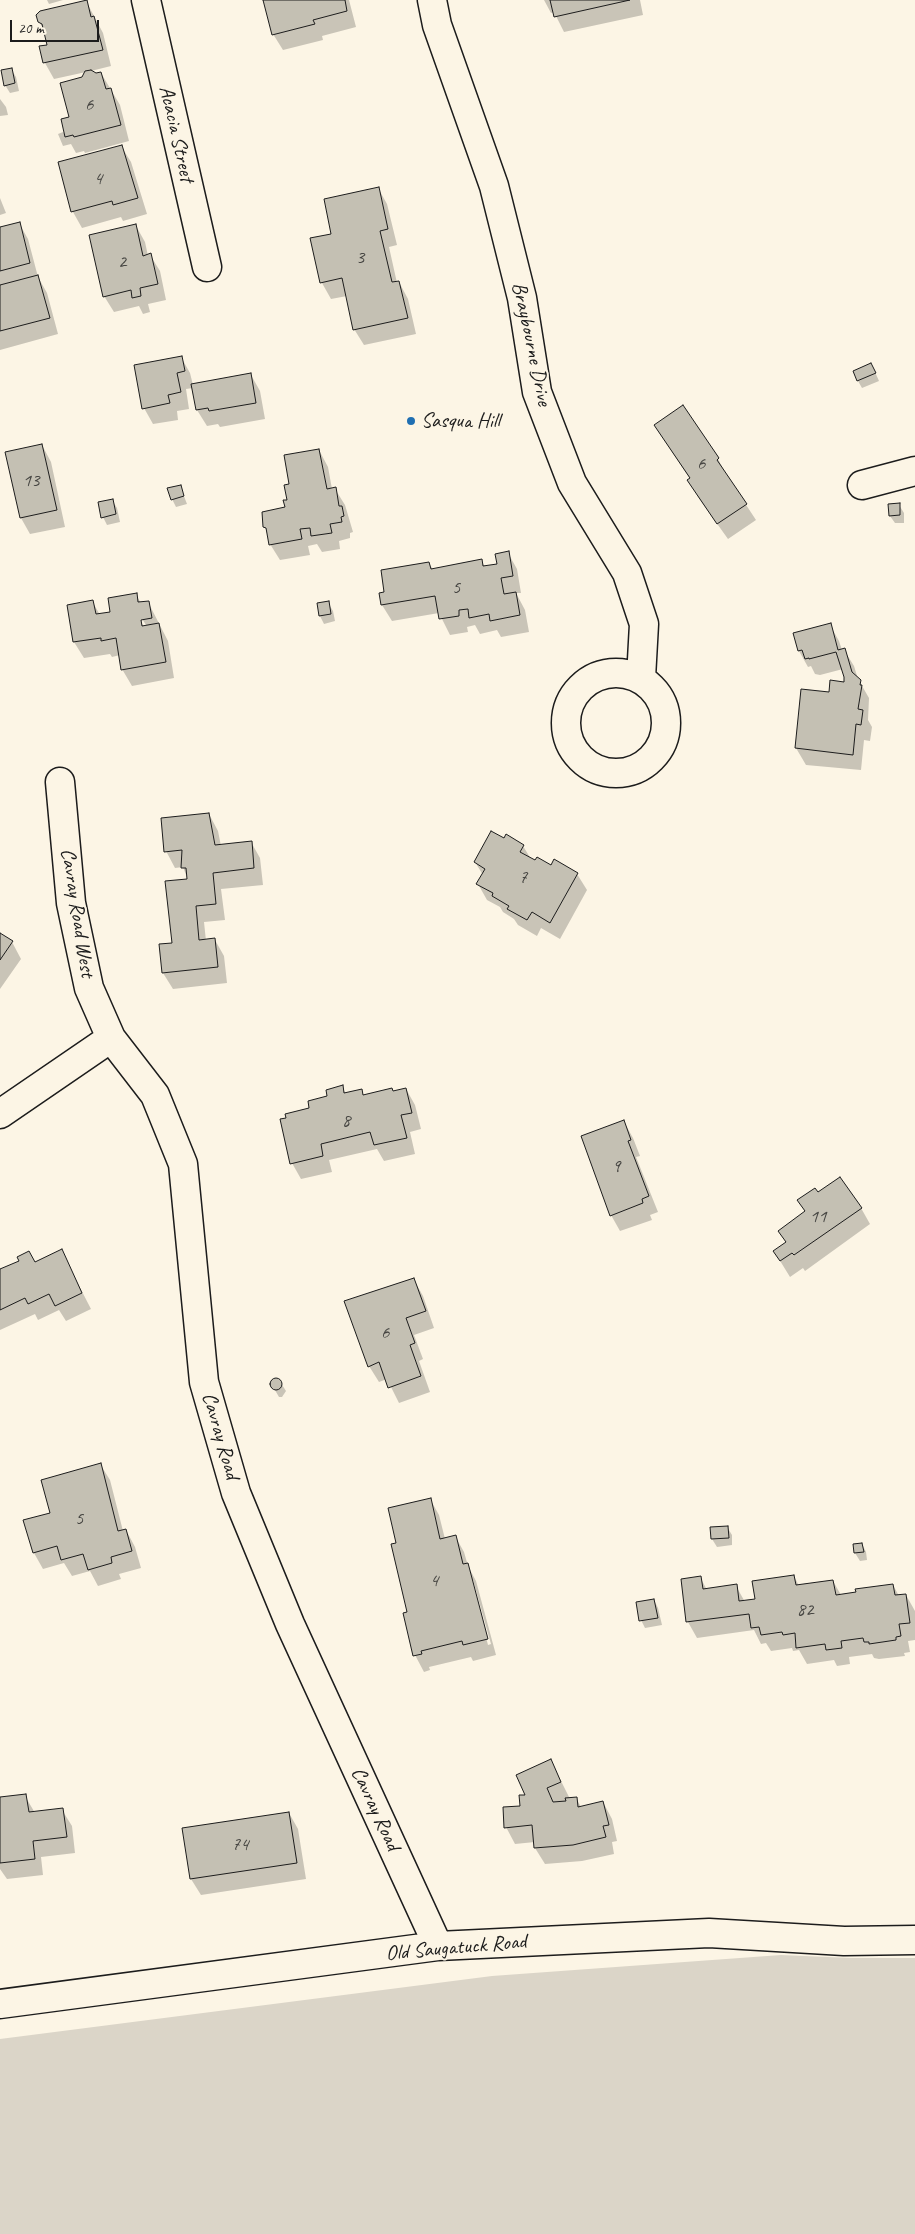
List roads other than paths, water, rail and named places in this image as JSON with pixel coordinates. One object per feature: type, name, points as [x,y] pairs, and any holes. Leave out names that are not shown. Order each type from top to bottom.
[{"type":"street","name":"Acacia Street","points":[[146,0],[206,267]]},
{"type":"street","name":"Braybourne Drive","points":[[432,0],[437,25],[494,186],[522,298],[538,392],[572,483],[628,573],[644,624],[641,678]]},
{"type":"street","points":[[862,486],[915,471]]},
{"type":"street","name":"Cavray Road West","points":[[60,782],[71,903],[89,988],[111,1038]]},
{"type":"street","points":[[0,1114],[111,1038]]},
{"type":"street","name":"Cavray Road","points":[[111,1038],[155,1094],[183,1164],[204,1382],[236,1493],[290,1624],[438,1946]]},
{"type":"street","name":"Old Saugatuck Road","points":[[0,2004],[438,1946],[710,1933],[844,1941],[915,1940]]},
{"type":"place","name":"Sasqua Hill","points":[[411,421]]}]
